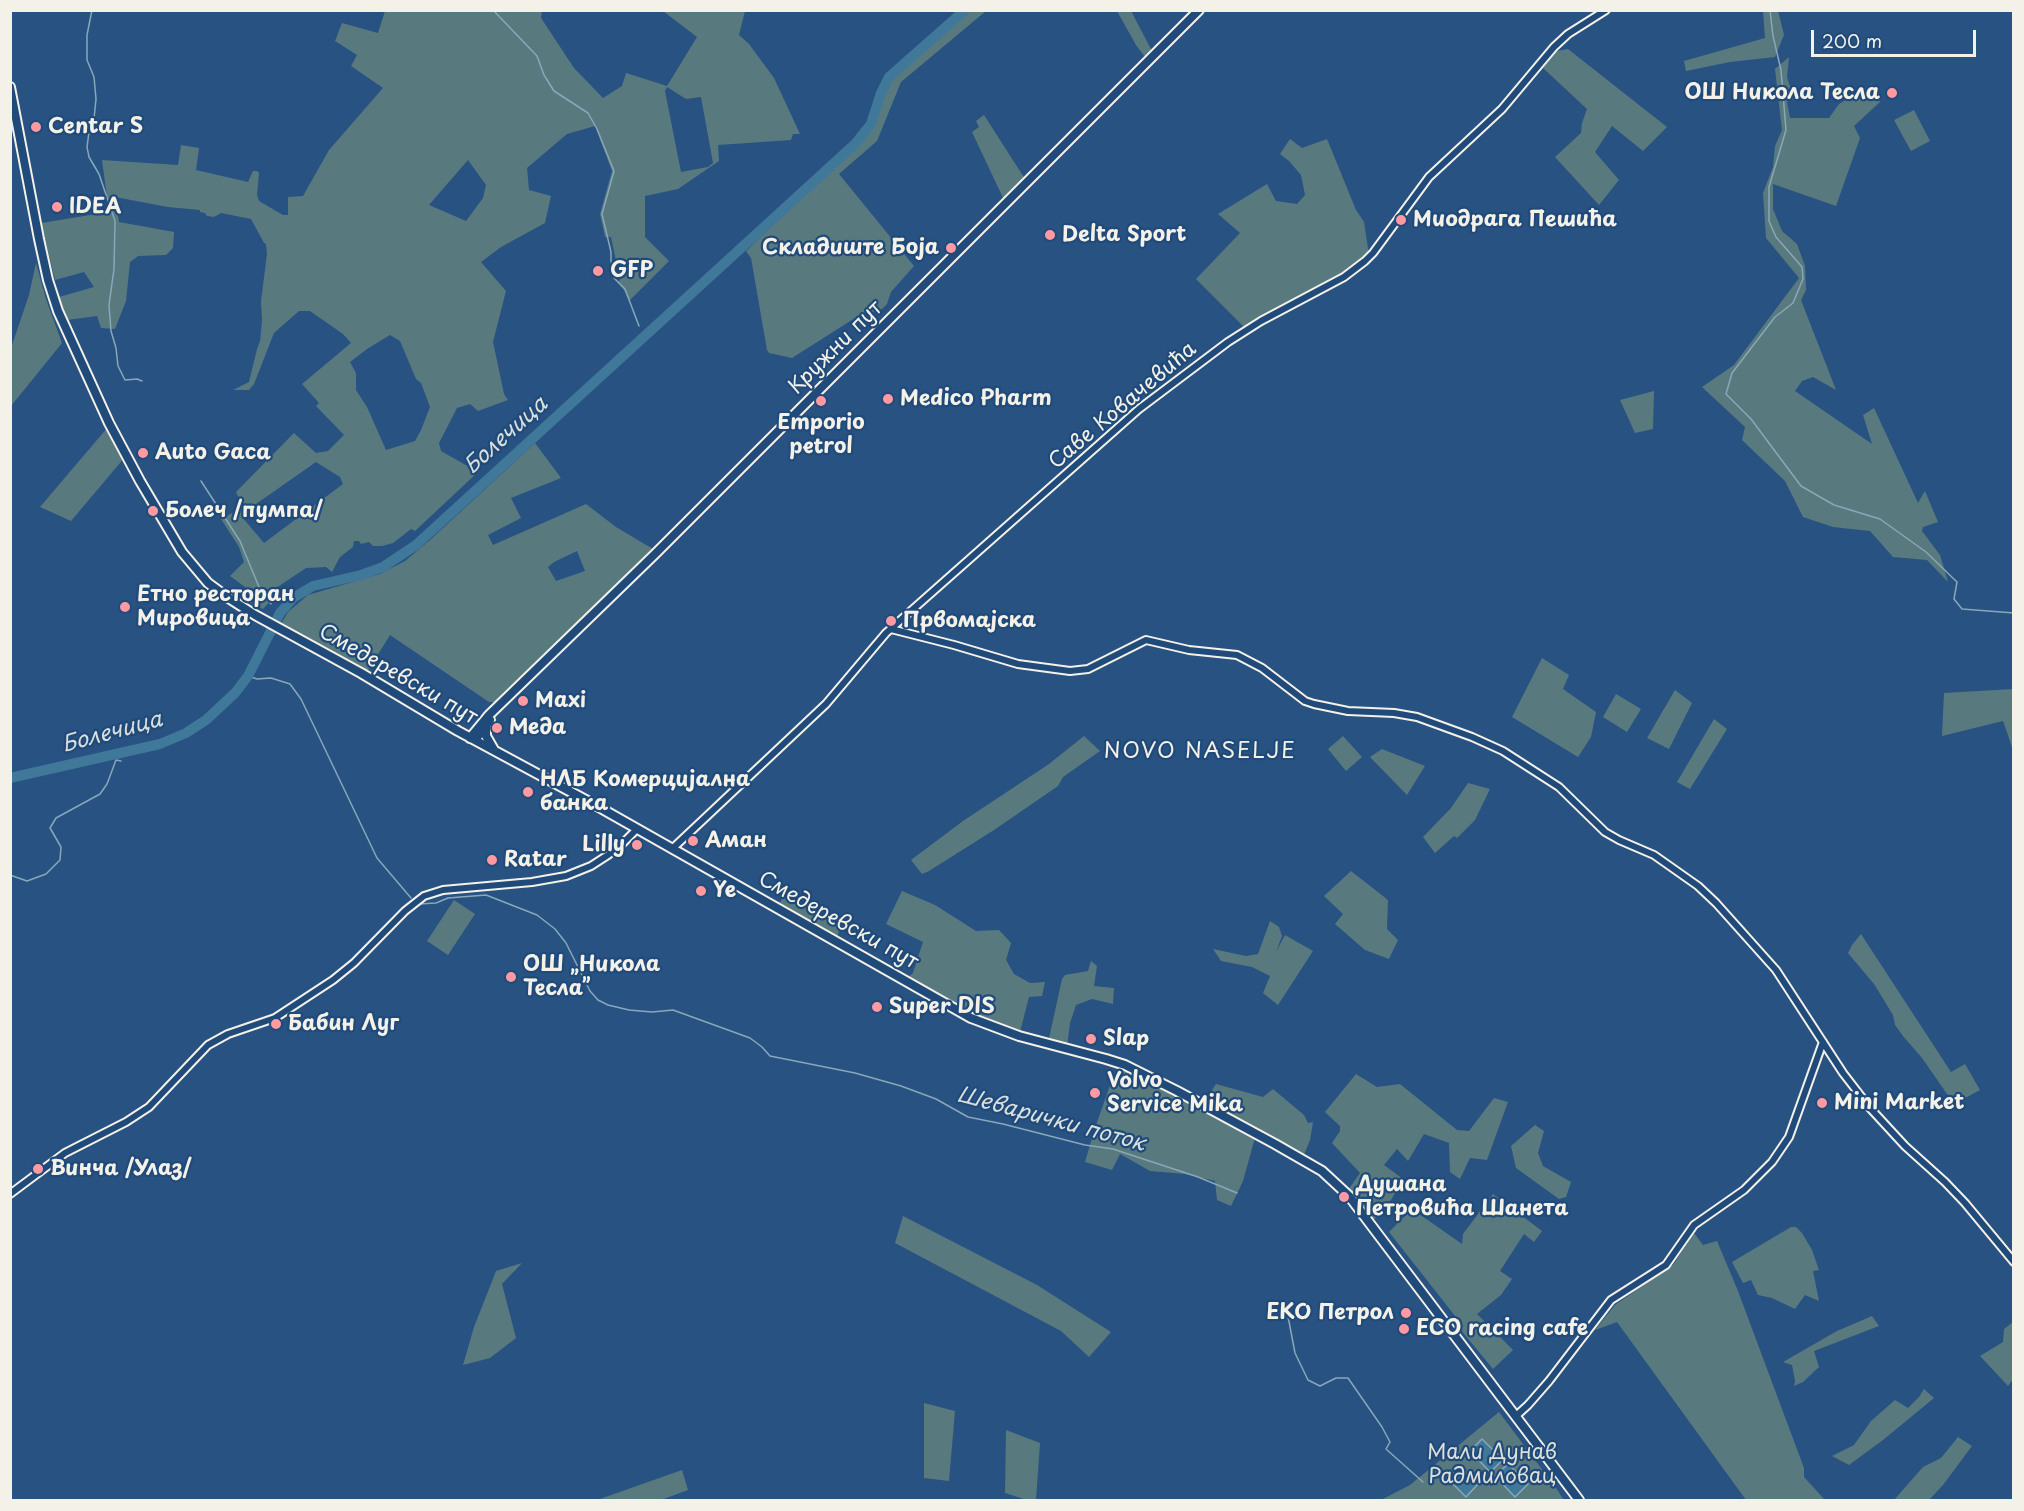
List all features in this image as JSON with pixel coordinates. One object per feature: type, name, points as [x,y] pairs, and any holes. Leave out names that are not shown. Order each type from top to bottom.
[{"type":"main road","name":"Кружни пут","points":[[473,739],[497,709],[1199,10]]},
{"type":"main road","name":"Смедеревски пут","points":[[10,87],[48,280],[61,317],[109,423],[140,481],[187,559],[216,590],[495,752],[637,829],[971,1018],[1005,1032],[1125,1065],[1186,1095],[1322,1171],[1349,1196],[1579,1500]]},
{"type":"main road","points":[[458,731],[470,730],[483,725],[495,752]]},
{"type":"street","name":"Саве Ковачевића","points":[[672,849],[826,704],[891,629],[1138,409],[1235,337],[1344,277],[1365,261],[1429,177],[1502,109],[1554,47],[1568,34],[1606,10]]},
{"type":"street","points":[[891,629],[1028,666],[1083,671],[1097,666],[1143,640],[1189,650],[1233,654],[1242,656],[1255,664],[1305,701],[1314,705],[1348,711],[1417,717],[1483,741],[1528,766],[1559,787],[1605,832],[1648,852],[1698,886],[1729,917],[1776,970],[1843,1073],[1875,1115],[1965,1203],[2013,1262]]},
{"type":"street","points":[[10,1194],[65,1153],[126,1122],[149,1107],[208,1045],[228,1034],[274,1018],[333,980],[354,963],[405,911],[424,896],[443,890],[532,882],[566,876],[591,866],[608,855],[637,829]]},
{"type":"street","points":[[1515,1415],[1528,1405],[1549,1381],[1611,1300],[1666,1265],[1694,1225],[1744,1190],[1772,1162],[1789,1137],[1823,1042]]},
{"type":"green space","points":[[385,11],[542,11],[541,18],[574,68],[603,98],[622,86],[626,73],[667,86],[697,37],[663,11],[745,11],[739,35],[749,44],[774,78],[800,134],[793,134],[791,140],[718,145],[719,161],[678,189],[645,196],[645,237],[669,261],[629,301],[617,282],[620,280],[611,237],[605,237],[600,214],[612,171],[595,126],[567,134],[527,168],[529,190],[551,196],[545,223],[501,247],[481,262],[506,291],[493,342],[504,394],[508,400],[478,411],[470,404],[457,408],[439,443],[441,451],[478,472],[415,531],[411,529],[393,543],[382,546],[354,541],[353,547],[340,557],[332,572],[326,567],[306,568],[270,592],[273,598],[263,609],[251,603],[253,593],[230,576],[244,562],[239,547],[221,519],[243,507],[236,492],[294,433],[316,453],[328,451],[344,435],[316,406],[319,403],[302,384],[351,343],[343,334],[310,311],[299,311],[274,333],[254,384],[249,390],[233,390],[249,382],[260,341],[261,301],[267,254],[266,244],[251,219],[221,213],[214,217],[207,216],[200,210],[168,207],[115,197],[119,222],[174,232],[173,248],[166,255],[138,256],[130,262],[126,301],[115,329],[101,328],[97,316],[67,320],[59,297],[94,287],[84,272],[55,280],[41,223],[109,212],[102,160],[178,165],[181,145],[199,148],[196,170],[248,182],[253,171],[257,171],[259,173],[257,195],[259,201],[283,215],[288,215],[288,197],[303,196],[329,150],[383,88],[351,66],[357,55],[335,41],[342,23],[378,33]],"holes":[[[667,87],[686,99],[701,97],[713,163],[708,167],[681,172],[665,91]],[[468,160],[486,185],[483,198],[466,221],[429,205]],[[390,335],[400,341],[430,407],[415,441],[386,450],[367,407],[356,390],[356,373],[350,362]],[[316,462],[340,477],[343,484],[264,543],[242,517],[256,504]]]},
{"type":"green space","points":[[970,11],[986,11],[901,82],[877,141],[839,174],[914,266],[891,292],[887,304],[882,309],[855,318],[792,358],[769,353],[751,258],[746,251],[866,136],[873,125],[887,86],[901,68]]},
{"type":"green space","points":[[1117,11],[1131,11],[1152,51],[1145,57],[1136,45]]},
{"type":"green space","points":[[1763,11],[1778,11],[1784,35],[1775,57],[1730,62],[1686,71],[1684,61],[1765,38]]},
{"type":"green space","points":[[1568,49],[1667,127],[1643,151],[1612,126],[1595,152],[1619,180],[1599,205],[1555,157],[1581,133],[1587,109],[1543,68],[1557,51]]},
{"type":"green space","points":[[1789,57],[1787,77],[1794,99],[1787,102],[1790,118],[1829,118],[1839,104],[1872,84],[1880,102],[1854,126],[1860,138],[1836,206],[1773,184],[1773,209],[1782,231],[1797,244],[1805,266],[1806,290],[1801,300],[1836,390],[1813,377],[1802,381],[1795,391],[1872,444],[1863,415],[1874,408],[1918,503],[1925,491],[1938,522],[1923,527],[1922,531],[1940,555],[1948,582],[1927,560],[1893,557],[1870,531],[1833,527],[1803,517],[1785,481],[1742,440],[1745,427],[1702,387],[1734,365],[1799,278],[1766,238],[1763,193],[1773,167],[1775,146],[1782,130],[1775,69]]},
{"type":"green space","points":[[1914,110],[1930,141],[1911,151],[1894,120]]},
{"type":"green space","points":[[984,115],[1025,179],[1004,200],[972,132],[979,127],[976,121]]},
{"type":"green space","points":[[1290,139],[1302,148],[1327,139],[1356,210],[1364,222],[1369,255],[1347,272],[1246,329],[1196,279],[1240,233],[1218,214],[1267,184],[1276,201],[1297,204],[1305,195],[1301,175],[1280,154]]},
{"type":"green space","points":[[36,263],[62,343],[11,406],[11,348],[29,295]]},
{"type":"green space","points":[[1654,391],[1653,429],[1635,433],[1620,400]]},
{"type":"green space","points":[[108,427],[125,457],[71,521],[40,507]]},
{"type":"green space","points":[[535,443],[561,478],[511,498],[521,518],[488,535],[493,545],[586,504],[616,527],[653,549],[497,702],[489,702],[390,635],[367,672],[281,624],[288,612],[308,595],[380,574],[405,561]],"holes":[[[577,551],[585,571],[556,581],[548,567]]]},
{"type":"green space","points":[[1542,658],[1569,675],[1563,689],[1596,712],[1591,737],[1578,757],[1512,717]]},
{"type":"green space","points":[[2013,689],[2013,750],[2003,721],[1942,736],[1944,693]]},
{"type":"green space","points":[[1675,690],[1692,703],[1669,749],[1647,738]]},
{"type":"green space","points":[[1616,694],[1641,709],[1627,732],[1603,717]]},
{"type":"green space","points":[[1714,719],[1727,729],[1690,789],[1677,782]]},
{"type":"green space","points":[[1084,736],[1100,751],[1063,777],[1058,786],[929,871],[922,874],[911,860],[963,821],[1049,764]]},
{"type":"green space","points":[[1343,736],[1362,757],[1346,771],[1328,749]]},
{"type":"green space","points":[[1382,749],[1425,766],[1407,795],[1370,757]]},
{"type":"green space","points":[[1468,783],[1490,789],[1475,820],[1457,838],[1454,836],[1435,853],[1423,837],[1451,808]]},
{"type":"green space","points":[[1351,871],[1388,900],[1387,929],[1398,940],[1389,959],[1365,950],[1335,924],[1343,914],[1324,896]]},
{"type":"green space","points":[[902,891],[935,905],[976,931],[999,930],[1011,943],[1006,960],[1014,974],[1030,983],[1045,982],[1042,996],[1029,997],[1019,1036],[996,1028],[905,980],[913,973],[923,942],[886,924]]},
{"type":"green space","points":[[785,894],[841,926],[837,937],[779,904]]},
{"type":"green space","points":[[454,900],[475,914],[448,955],[427,941]]},
{"type":"green space","points":[[1270,921],[1279,927],[1282,936],[1276,952],[1285,935],[1313,951],[1278,1005],[1263,993],[1270,976],[1252,967],[1221,961],[1213,949],[1246,956],[1258,954]]},
{"type":"green space","points":[[1861,934],[1951,1072],[1965,1064],[1980,1090],[1954,1104],[1922,1058],[1895,1025],[1893,1015],[1874,984],[1848,953]]},
{"type":"green space","points":[[1091,961],[1097,966],[1094,986],[1114,988],[1113,1004],[1092,999],[1076,1005],[1070,1023],[1067,1048],[1048,1043],[1062,979],[1065,975],[1088,971]]},
{"type":"green space","points":[[1125,1065],[1203,1104],[1216,1084],[1263,1097],[1273,1089],[1304,1115],[1308,1123],[1313,1122],[1310,1140],[1302,1159],[1256,1134],[1243,1181],[1231,1206],[1217,1200],[1215,1181],[1185,1174],[1150,1171],[1120,1154],[1112,1170],[1085,1162],[1114,1074]]},
{"type":"green space","points":[[1356,1074],[1377,1087],[1400,1084],[1457,1130],[1469,1131],[1494,1098],[1508,1102],[1487,1160],[1470,1158],[1460,1179],[1450,1172],[1449,1143],[1424,1134],[1408,1161],[1397,1149],[1384,1165],[1403,1179],[1391,1200],[1370,1224],[1346,1193],[1360,1173],[1332,1143],[1340,1131],[1340,1126],[1325,1112]]},
{"type":"green space","points":[[1535,1125],[1544,1131],[1538,1153],[1543,1166],[1571,1182],[1566,1197],[1559,1199],[1516,1168],[1511,1146]]},
{"type":"green space","points":[[1493,1194],[1542,1231],[1534,1242],[1524,1234],[1500,1271],[1512,1279],[1501,1295],[1477,1314],[1513,1350],[1493,1369],[1460,1329],[1463,1326],[1389,1232],[1412,1209],[1462,1244],[1463,1234]]},
{"type":"green space","points":[[903,1216],[1037,1285],[1111,1332],[1089,1357],[1061,1331],[895,1243]]},
{"type":"green space","points":[[1791,1227],[1796,1227],[1802,1233],[1812,1250],[1819,1270],[1813,1271],[1819,1301],[1805,1295],[1795,1309],[1772,1298],[1758,1295],[1751,1280],[1743,1283],[1732,1262]]},
{"type":"green space","points":[[1694,1233],[1703,1245],[1717,1241],[1804,1468],[1804,1477],[1825,1500],[1746,1500],[1617,1322],[1595,1330],[1615,1305],[1673,1265]]},
{"type":"green space","points":[[522,1263],[502,1284],[516,1338],[490,1358],[463,1365],[474,1327],[496,1271]]},
{"type":"green space","points":[[1872,1316],[1879,1326],[1814,1351],[1819,1367],[1803,1382],[1794,1386],[1792,1365],[1783,1362],[1837,1331]]},
{"type":"green space","points":[[2013,1322],[2013,1379],[2008,1386],[1980,1356],[2003,1342],[2004,1329]]},
{"type":"green space","points":[[1924,1389],[1934,1398],[1849,1465],[1832,1456],[1854,1445],[1871,1421],[1895,1400],[1908,1408]]},
{"type":"green space","points":[[924,1403],[955,1411],[949,1481],[924,1478]]},
{"type":"green space","name":"Мали Дунав Радмиловац","points":[[1499,1412],[1564,1500],[1381,1500],[1410,1485]]},
{"type":"green space","points":[[1006,1430],[1040,1443],[1036,1500],[1027,1500],[1005,1493]]},
{"type":"green space","points":[[1958,1437],[1972,1446],[1929,1500],[1894,1500],[1923,1467],[1941,1458]]},
{"type":"green space","points":[[682,1470],[688,1490],[661,1500],[597,1500]]},
{"type":"water","points":[[1482,1439],[1503,1460],[1490,1472],[1470,1451]]},
{"type":"water","points":[[1508,1464],[1528,1484],[1515,1497],[1495,1476]]},
{"type":"water","points":[[1458,1465],[1478,1484],[1466,1497],[1446,1477]]},
{"type":"waterway","points":[[92,10],[87,35],[87,60],[94,77],[96,99],[87,147],[115,221],[114,269],[109,305],[111,331],[118,366],[125,380],[142,381]]},
{"type":"waterway","points":[[493,10],[537,56],[544,75],[554,91],[588,113],[597,129],[614,171],[602,214],[611,252],[614,278],[625,289],[639,326]]},
{"type":"waterway","name":"Болечица","points":[[10,778],[160,744],[186,733],[206,720],[235,693],[248,676],[280,613],[293,598],[313,586],[361,575],[383,567],[416,545],[855,144],[871,124],[889,77],[965,10]]},
{"type":"waterway","points":[[1770,10],[1781,70],[1786,130],[1769,187],[1769,221],[1776,237],[1802,267],[1803,279],[1793,303],[1775,317],[1732,373],[1726,394],[1751,419],[1801,486],[1834,505],[1880,519],[1926,552],[1957,582],[1954,599],[1962,609],[2014,613]]},
{"type":"waterway","points":[[201,481],[240,541],[259,587],[271,604]]},
{"type":"waterway","name":"Болечица","points":[[277,610],[280,613]]},
{"type":"waterway","name":"Шеварички поток","points":[[248,676],[257,679],[271,678],[290,684],[301,699],[377,858],[411,898]]},
{"type":"waterway","name":"Болечица","points":[[10,875],[27,881],[46,874],[60,860],[61,847],[50,828],[56,818],[100,794],[107,784],[116,760],[121,761]]},
{"type":"waterway","name":"Шеварички поток","points":[[419,904],[436,903],[448,898],[486,895],[537,915],[555,929],[566,943],[590,991],[598,1000],[608,1005],[652,1012],[673,1010],[750,1038],[770,1056],[855,1073],[901,1086],[936,1099],[968,1117],[1085,1145],[1113,1149],[1198,1177],[1237,1193]]},
{"type":"waterway","points":[[1286,1306],[1295,1353],[1308,1380],[1320,1386],[1336,1378],[1348,1378],[1382,1427],[1390,1442],[1386,1449],[1423,1482]]},
{"type":"place","name":"ОШ Никола Тесла","points":[[1892,93]]},
{"type":"place","name":"Centar S","points":[[36,127]]},
{"type":"place","name":"IDEA","points":[[57,207]]},
{"type":"place","name":"Миодрага Пешића","points":[[1401,220]]},
{"type":"place","name":"Delta Sport","points":[[1050,235]]},
{"type":"place","name":"Складиште Боја","points":[[951,248]]},
{"type":"place","name":"GFP","points":[[598,271]]},
{"type":"place","name":"Medico Pharm","points":[[888,399]]},
{"type":"place","name":"Emporio petrol","points":[[821,401]]},
{"type":"place","name":"Auto Gaca","points":[[143,453]]},
{"type":"place","name":"Болеч /пумпа/","points":[[153,511]]},
{"type":"place","name":"Етно ресторан Мировица","points":[[125,607]]},
{"type":"place","name":"Првомајска","points":[[891,621]]},
{"type":"place","name":"Maxi","points":[[523,701]]},
{"type":"place","name":"Меда","points":[[497,728]]},
{"type":"place","name":"НЛБ Комерцијална банка","points":[[528,792]]},
{"type":"place","name":"Аман","points":[[693,841]]},
{"type":"place","name":"Lilly","points":[[637,845]]},
{"type":"place","name":"Ratar","points":[[492,860]]},
{"type":"place","name":"Ye","points":[[701,891]]},
{"type":"place","name":"ОШ „Никола Тесла”","points":[[511,977]]},
{"type":"place","name":"Super DIS","points":[[877,1007]]},
{"type":"place","name":"Бабин Луг","points":[[276,1024]]},
{"type":"place","name":"Slap","points":[[1091,1039]]},
{"type":"place","name":"Volvo Service Mika","points":[[1095,1093]]},
{"type":"place","name":"Mini Market","points":[[1822,1103]]},
{"type":"place","name":"Винча /Улаз/","points":[[38,1169]]},
{"type":"place","name":"Душана Петровића Шанета","points":[[1344,1197]]},
{"type":"place","name":"ЕКО Петрол","points":[[1406,1313]]},
{"type":"place","name":"ECO racing cafe","points":[[1404,1329]]},
{"type":"district","name":"NOVO NASELJE","points":[[1200,752]]}]
